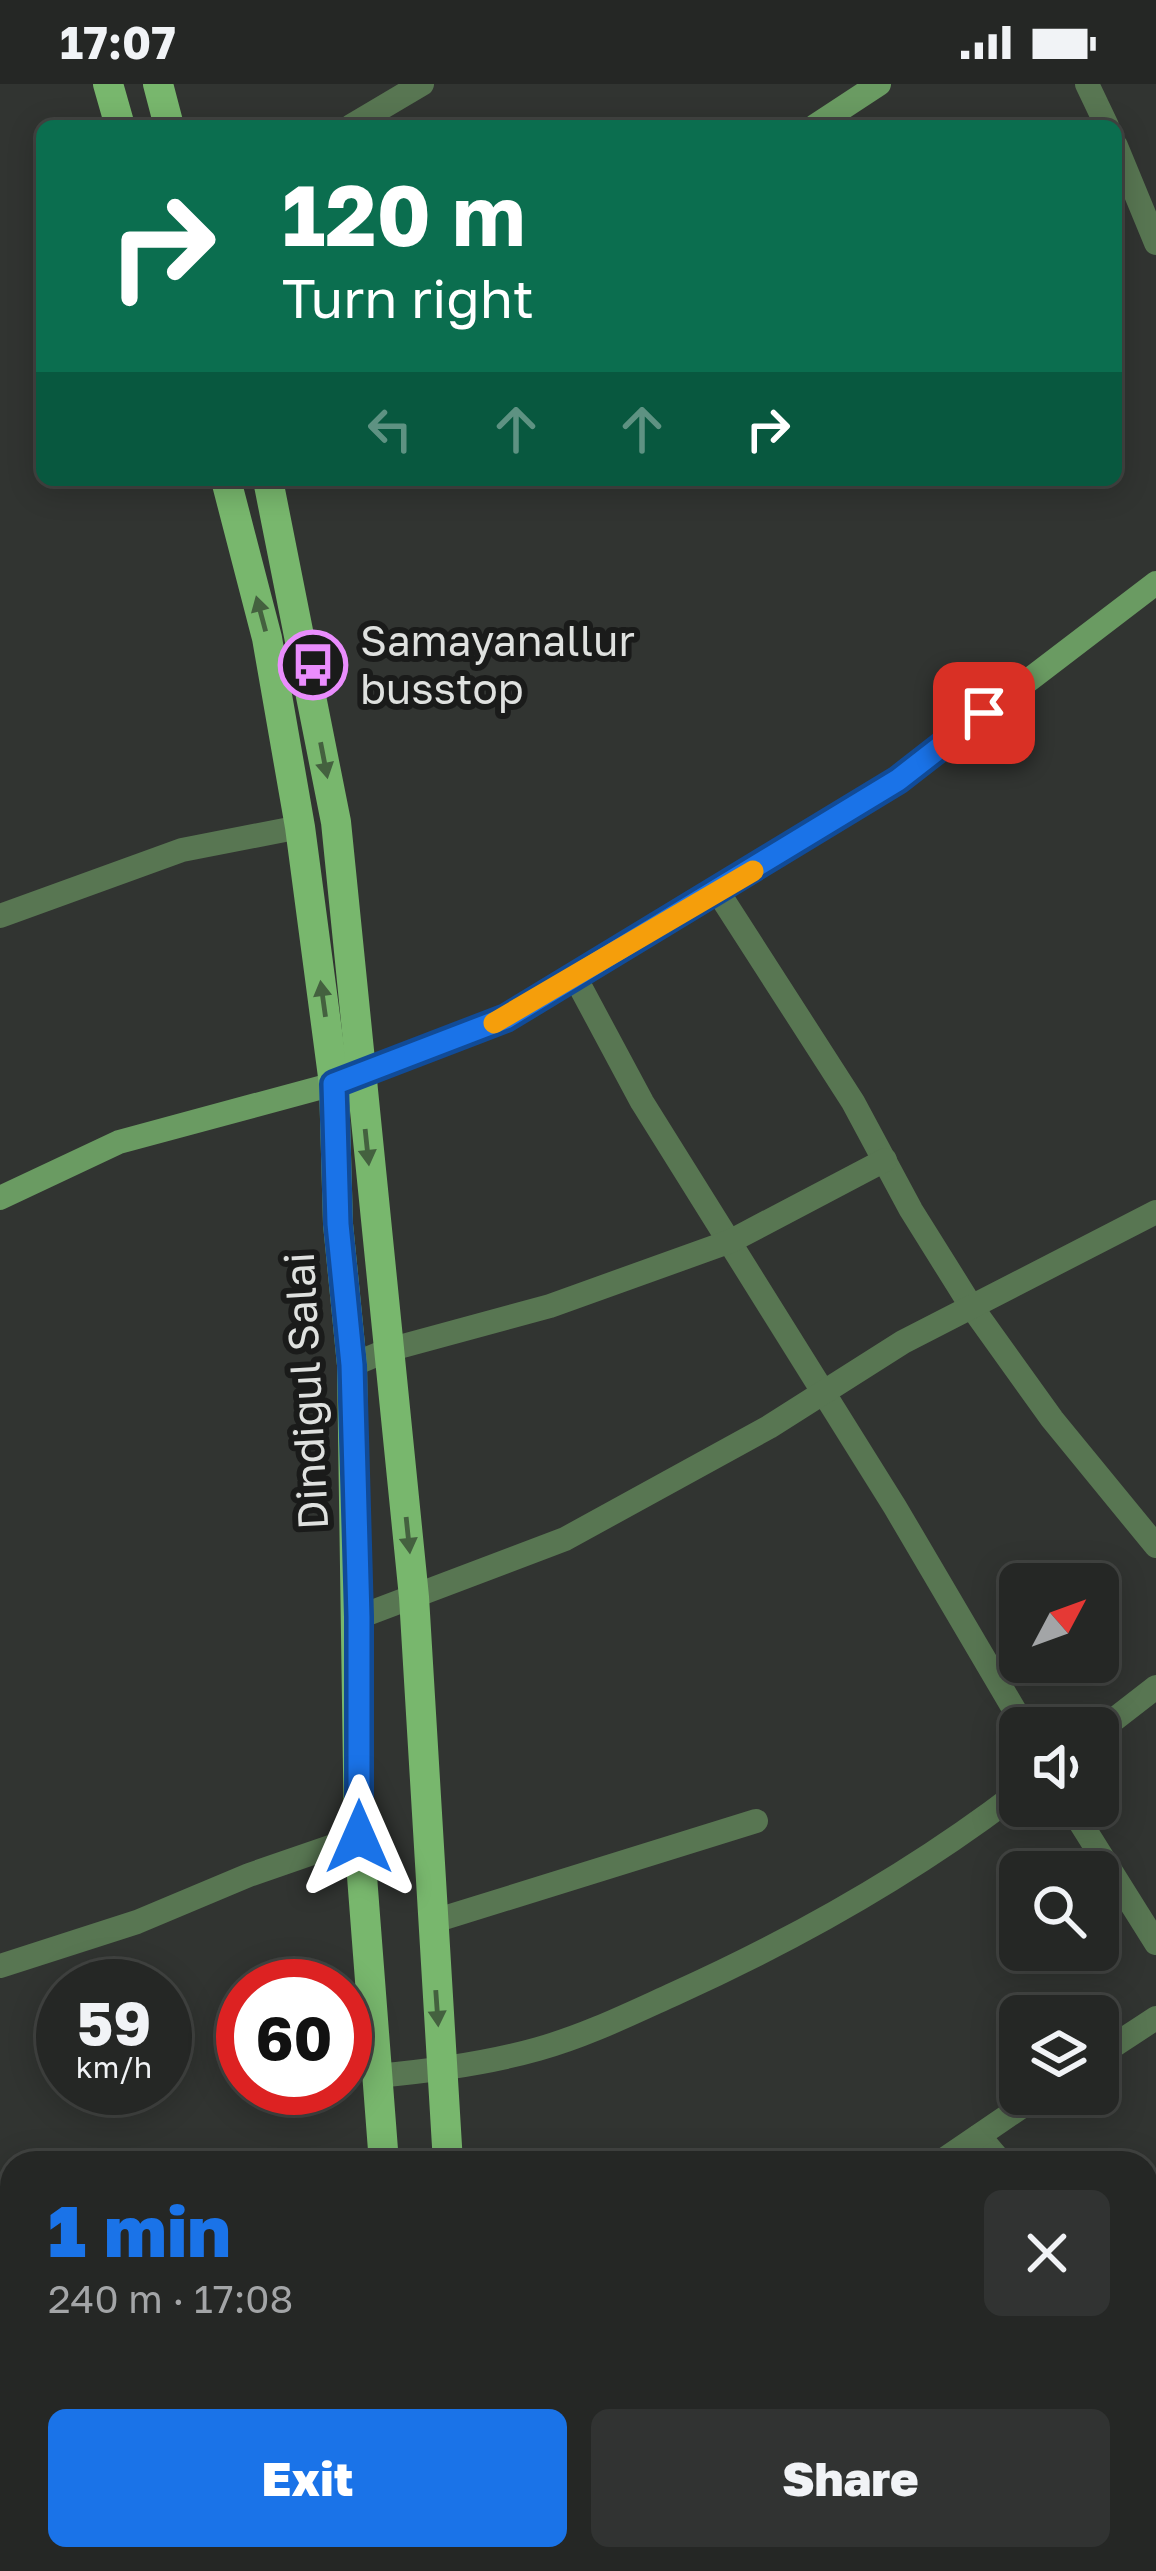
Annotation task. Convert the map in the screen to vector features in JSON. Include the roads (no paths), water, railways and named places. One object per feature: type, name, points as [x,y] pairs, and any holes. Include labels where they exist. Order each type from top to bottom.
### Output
[{"type":"main road","points":[[108,84],[118,120]]},
{"type":"main road","points":[[158,84],[167,120]]},
{"type":"main road","name":"Dindigul Salai","points":[[235,486],[347,1079],[388,1350],[414,1598],[447,2151]]},
{"type":"main road","name":"Dindigul Salai","points":[[269,486],[336,822],[347,1079],[338,1224],[352,1365],[359,1837],[383,2151]]},
{"type":"street","points":[[361,120],[422,84]]},
{"type":"street","points":[[824,120],[879,84]]},
{"type":"street","points":[[1087,84],[1104,120]]},
{"type":"street","points":[[1122,161],[1156,243]]},
{"type":"street","points":[[0,1198],[119,1142],[347,1079],[506,1018],[898,780],[1156,583]]},
{"type":"street","points":[[0,916],[182,850],[300,827]]},
{"type":"street","points":[[718,892],[853,1102],[971,1306],[1052,1419],[1156,1546]]},
{"type":"street","points":[[575,977],[642,1102],[1011,1707]]},
{"type":"street","points":[[352,1365],[388,1350],[550,1306],[731,1241],[885,1160]]},
{"type":"street","points":[[359,1617],[566,1539],[823,1393],[903,1342],[1156,1212]]},
{"type":"street","points":[[1119,1716],[1156,1687]]},
{"type":"street","points":[[376,2076],[441,2070],[539,2049],[623,2017],[754,1958],[875,1891],[999,1805]]},
{"type":"street","points":[[431,1922],[756,1821]]},
{"type":"street","points":[[1083,1827],[1156,1943]]},
{"type":"street","points":[[0,1966],[137,1922],[249,1875],[359,1837]]},
{"type":"street","points":[[1119,2042],[1156,2018]]},
{"type":"street","points":[[957,2151],[1010,2115]]},
{"type":"street","points":[[979,2136],[992,2151]]},
{"type":"place","name":"Samayanallur busstop","points":[[313,665]]}]
